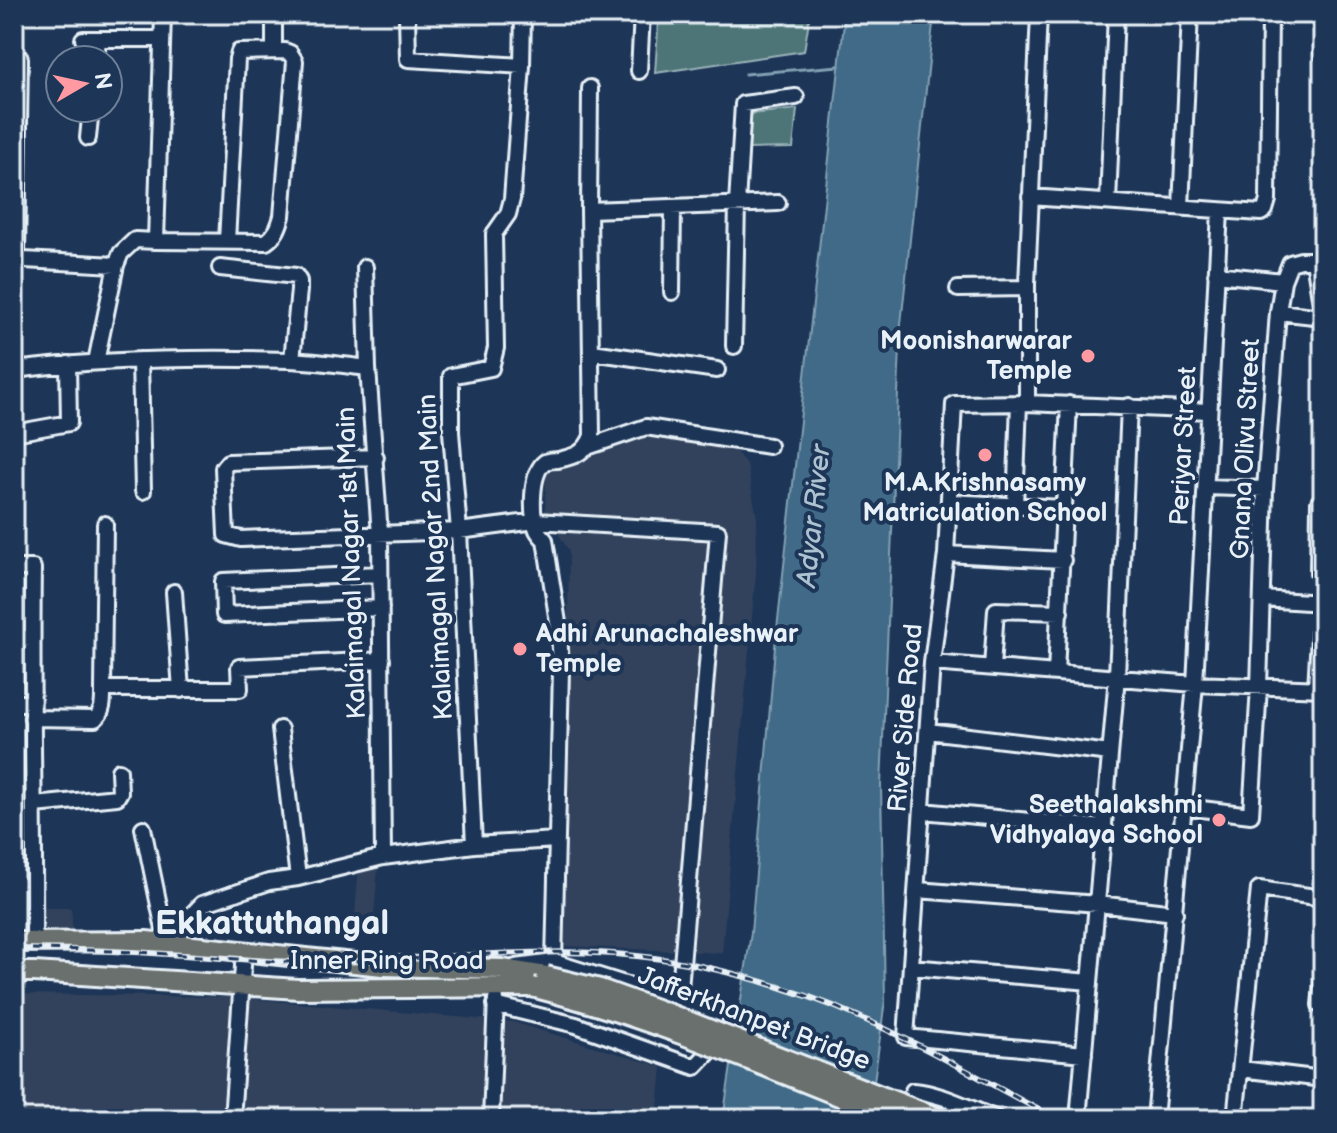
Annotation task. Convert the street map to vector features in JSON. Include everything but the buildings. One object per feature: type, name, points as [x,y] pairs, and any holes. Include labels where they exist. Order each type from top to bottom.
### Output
[{"type":"main road","name":"Inner Ring Road","points":[[14,942],[146,941],[383,966],[498,987]]},
{"type":"main road","name":"Inner Ring Road","points":[[14,972],[298,989],[498,987],[544,975]]},
{"type":"main road","name":"Jafferkhanpet Bridge","points":[[544,975],[584,1001],[652,1023],[899,1119]]},
{"type":"main road","name":"Jafferkhanpet Bridge","points":[[544,975],[600,989],[667,1013],[940,1119]]},
{"type":"street","points":[[156,241],[163,14]]},
{"type":"street","points":[[274,14],[274,50]]},
{"type":"street","points":[[407,14],[408,59],[522,66],[523,14]]},
{"type":"street","points":[[639,71],[642,14]]},
{"type":"street","points":[[1015,506],[1023,403],[1039,14]]},
{"type":"street","points":[[1108,202],[1116,14]]},
{"type":"street","points":[[1181,207],[1190,14]]},
{"type":"street","points":[[1030,197],[1220,211],[1261,213],[1265,210],[1268,200],[1270,14]]},
{"type":"street","points":[[1322,15],[1323,55]]},
{"type":"street","points":[[91,44],[90,39],[162,39]]},
{"type":"street","points":[[96,362],[116,265],[121,253],[135,240],[266,242],[278,230],[282,216],[295,61],[290,53],[274,50],[239,52],[227,241]]},
{"type":"street","points":[[20,58],[16,115],[17,256],[24,260],[116,265]]},
{"type":"street","name":"Kalaimagal Nagar 2nd Main","points":[[474,845],[459,531],[451,432],[451,376],[491,368],[496,348],[494,234],[508,214],[512,199],[522,66]]},
{"type":"street","points":[[587,447],[592,436],[590,88]]},
{"type":"street","points":[[734,346],[743,104],[796,97]]},
{"type":"street","points":[[88,138],[89,124]]},
{"type":"street","points":[[589,210],[778,203]]},
{"type":"street","points":[[672,292],[673,207]]},
{"type":"street","name":"Periyar Street","points":[[1155,1119],[1195,684],[1220,211]]},
{"type":"street","points":[[1216,274],[1283,281],[1290,263],[1314,260],[1323,317],[1278,312]]},
{"type":"street","name":"Kalaimagal Nagar 1st Main","points":[[365,267],[368,368],[380,535],[383,857]]},
{"type":"street","points":[[220,268],[296,276],[299,290],[292,360]]},
{"type":"street","name":"Gnana Olivu Street","points":[[1185,807],[1251,815],[1259,687],[1265,489],[1283,281]]},
{"type":"street","points":[[958,289],[1027,288]]},
{"type":"street","points":[[592,352],[717,370]]},
{"type":"street","points":[[140,360],[143,491]]},
{"type":"street","points":[[14,370],[140,360],[292,360],[368,368]]},
{"type":"street","points":[[14,433],[69,423],[68,364]]},
{"type":"street","points":[[1023,403],[1209,411]]},
{"type":"street","name":"River Side Road","points":[[1023,403],[954,404],[946,554],[932,663],[906,1037],[1084,1054]]},
{"type":"street","points":[[1056,673],[1069,404]]},
{"type":"street","points":[[1078,1119],[1117,676],[1129,406]]},
{"type":"street","points":[[491,1119],[498,987],[576,1025],[695,1067],[713,1048],[714,1015],[679,1001],[544,975],[556,840],[561,670],[559,629],[545,540],[537,529],[536,521],[534,482],[538,470],[546,461],[575,455],[587,447],[646,427],[769,446]]},
{"type":"street","points":[[376,457],[228,462],[223,468],[226,535],[234,538],[380,535],[459,531],[536,521],[718,532],[679,1001]]},
{"type":"street","points":[[1207,487],[1265,489]]},
{"type":"street","points":[[949,502],[1063,508]]},
{"type":"street","points":[[1318,573],[1321,502]]},
{"type":"street","points":[[14,703],[59,718],[95,719],[99,716],[103,704],[105,524]]},
{"type":"street","points":[[946,554],[1063,560]]},
{"type":"street","points":[[14,568],[33,568],[34,942]]},
{"type":"street","points":[[380,574],[223,581],[224,615],[381,608]]},
{"type":"street","points":[[174,592],[181,690]]},
{"type":"street","points":[[932,663],[1195,684],[1320,689],[1322,603],[1262,599]]},
{"type":"street","points":[[992,667],[996,610],[1060,612]]},
{"type":"street","points":[[14,637],[32,639]]},
{"type":"street","points":[[103,689],[240,689],[239,667],[382,660]]},
{"type":"street","points":[[280,729],[298,878]]},
{"type":"street","points":[[928,731],[1110,753]]},
{"type":"street","points":[[35,805],[117,797],[120,792],[119,771]]},
{"type":"street","points":[[922,811],[1105,828]]},
{"type":"street","points":[[143,828],[172,945]]},
{"type":"street","points":[[172,945],[183,924],[202,904],[269,882],[383,857],[474,845],[556,840]]},
{"type":"street","points":[[1235,1119],[1259,889],[1323,898]]},
{"type":"street","points":[[917,890],[1175,913]]},
{"type":"street","points":[[232,1119],[244,952]]},
{"type":"street","points":[[911,967],[1090,982]]},
{"type":"street","points":[[1323,978],[1320,1005],[1323,1005]]},
{"type":"street","points":[[1241,1069],[1323,1079]]},
{"type":"street","points":[[899,1119],[913,1091],[939,1097],[997,1119]]},
{"type":"shaded area","points":[[657,438],[731,446],[747,465],[757,518],[756,572],[722,953],[563,946],[569,551],[545,513],[546,473],[618,440]]},
{"type":"shaded area","points":[[359,865],[378,868],[373,927],[354,926]]},
{"type":"shaded area","points":[[43,908],[71,908],[73,935],[46,935]]},
{"type":"shaded area","points":[[14,994],[227,997],[513,1022],[662,1067],[657,1119],[14,1119]]},
{"type":"green space","points":[[659,14],[810,14],[804,51],[655,73]]},
{"type":"green space","points":[[797,109],[793,148],[746,149],[750,114]]},
{"type":"water","name":"Adyar River","points":[[845,14],[934,14],[901,324],[881,785],[885,1000],[869,1119],[723,1119],[751,933],[775,647]]},
{"type":"waterway","points":[[745,74],[839,66]]},
{"type":"railway","points":[[14,949],[120,951],[298,962],[547,952],[596,953],[696,965],[778,986],[838,1008],[932,1053],[1056,1119]]},
{"type":"place","name":"Moonisharwarar Temple","points":[[1088,356]]},
{"type":"place","name":"M.A.Krishnasamy Matriculation School","points":[[985,455]]},
{"type":"place","name":"Adhi Arunachaleshwar Temple","points":[[520,649]]},
{"type":"place","name":"Seethalakshmi Vidhyalaya School","points":[[1219,820]]},
{"type":"district","name":"Ekkattuthangal","points":[[272,923]]}]
